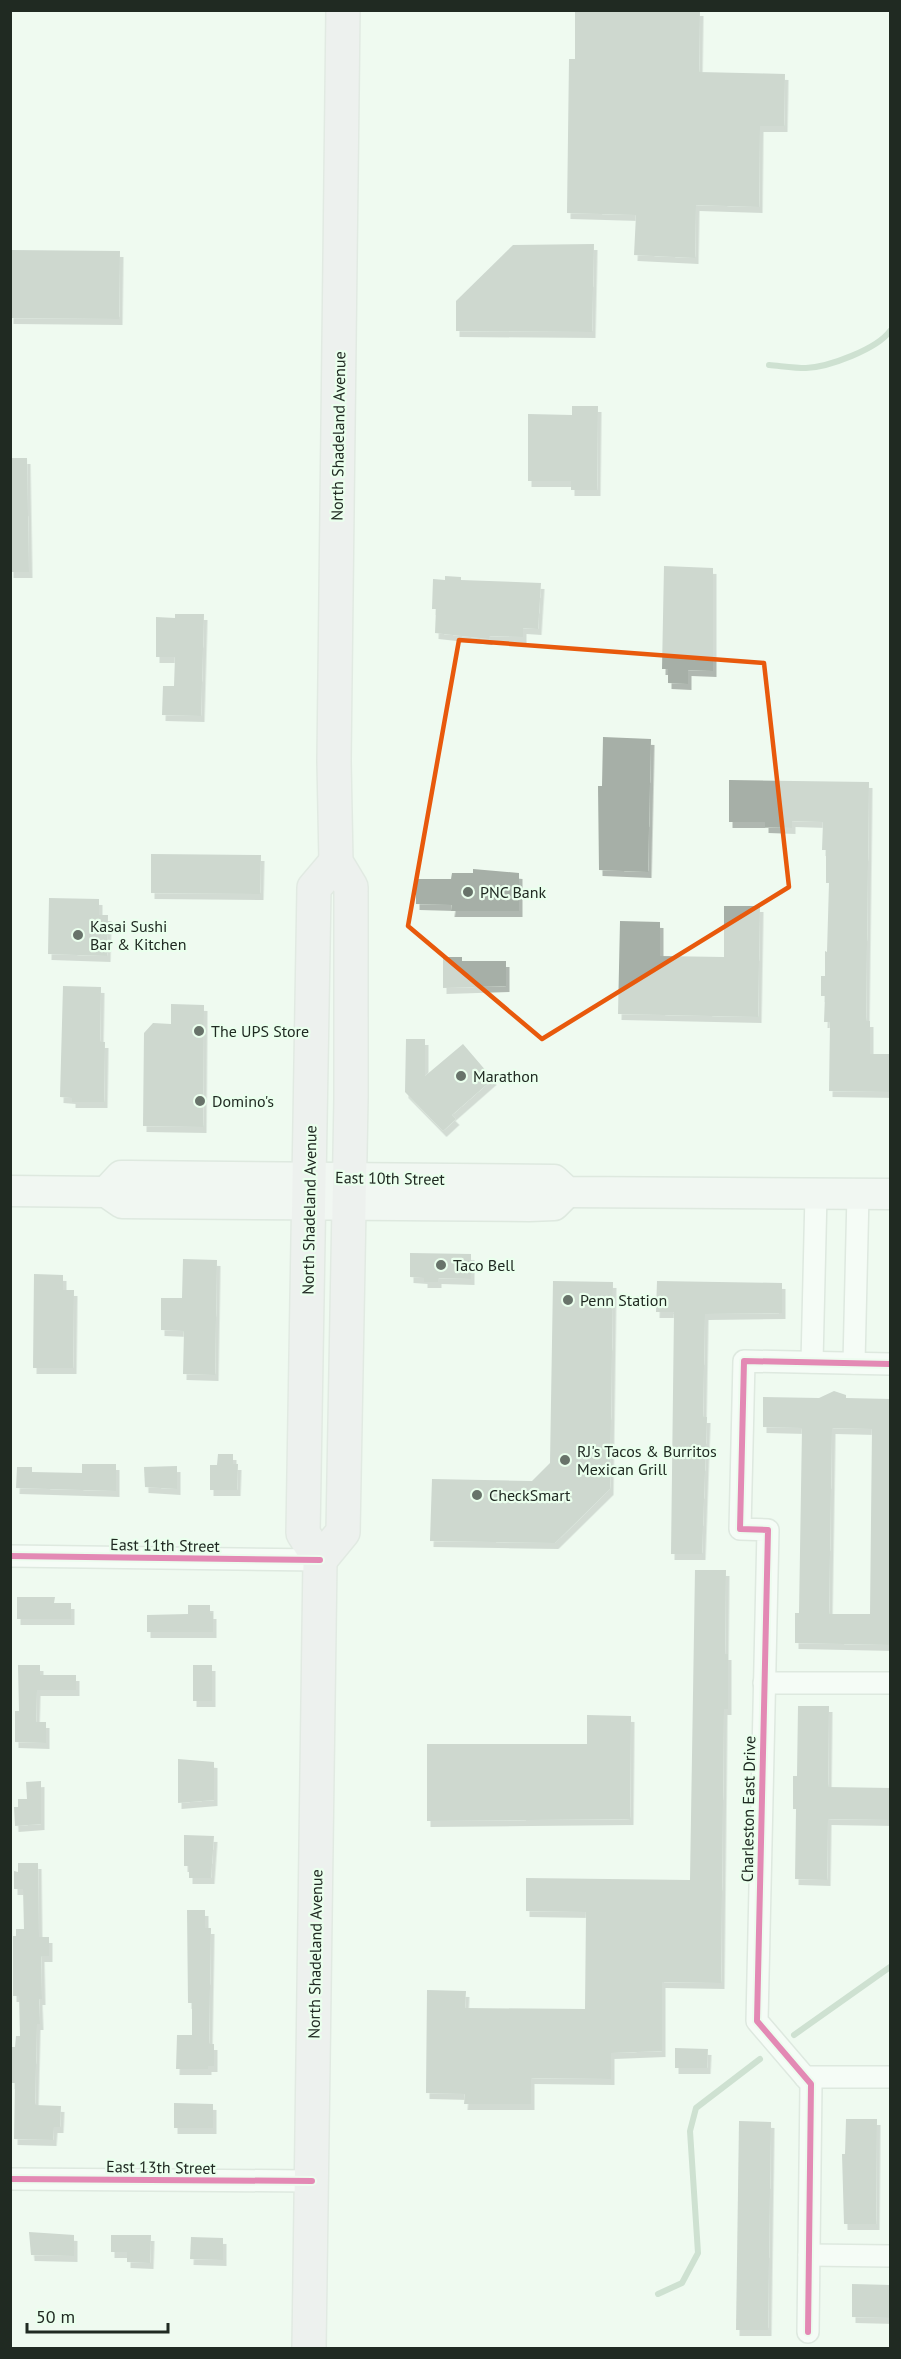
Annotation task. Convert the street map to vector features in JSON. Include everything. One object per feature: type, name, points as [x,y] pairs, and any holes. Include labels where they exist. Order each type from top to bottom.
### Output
[{"type":"main road","name":"North Shadeland Avenue","points":[[320,1560],[343,1532],[350,1191],[351,887],[336,862],[334,761],[343,10]]},
{"type":"main road","name":"North Shadeland Avenue","points":[[309,2349],[320,1560],[303,1533],[314,888],[336,862]]},
{"type":"main road","name":"East 10th Street","points":[[10,1191],[106,1192],[121,1176],[309,1191],[350,1191],[554,1205],[567,1192],[891,1194]]},
{"type":"street","points":[[816,1194],[812,1362],[891,1364]]},
{"type":"street","points":[[854,1363],[858,1194]]},
{"type":"street","name":"Charleston East Drive","points":[[808,2332],[812,2084],[757,2021],[768,1530],[740,1529],[744,1361],[812,1362]]},
{"type":"street","name":"East 11th Street","points":[[10,1556],[320,1560]]},
{"type":"street","points":[[764,1683],[891,1683]]},
{"type":"street","points":[[805,2077],[891,2077]]},
{"type":"street","name":"East 13th Street","points":[[10,2179],[312,2181]]},
{"type":"street","points":[[809,2255],[891,2256]]},
{"type":"highlighted area","points":[[459,640],[764,663],[789,887],[542,1039],[408,926]]},
{"type":"building","points":[[575,10],[700,10],[699,72],[785,74],[784,126],[760,126],[759,207],[696,205],[695,258],[634,255],[636,215],[567,213],[569,59],[575,59]]},
{"type":"building","points":[[594,244],[592,332],[456,331],[456,301],[513,245]]},
{"type":"building","points":[[10,250],[120,251],[119,319],[10,318]]},
{"type":"building","points":[[572,406],[598,406],[597,490],[571,490],[571,481],[528,481],[528,414],[572,415]]},
{"type":"building","points":[[10,458],[27,458],[29,572],[10,572]]},
{"type":"building","points":[[664,566],[713,568],[713,671],[688,670],[688,684],[668,683],[668,669],[662,669]]},
{"type":"building","points":[[445,576],[461,577],[461,580],[541,583],[538,629],[523,628],[523,637],[489,636],[489,639],[435,633],[436,609],[432,609],[433,579],[445,580]]},
{"type":"building","points":[[175,614],[204,614],[201,716],[162,715],[163,686],[174,686],[175,657],[156,657],[156,617],[175,618]]},
{"type":"building","points":[[603,737],[651,739],[648,872],[599,870],[598,786],[602,786]]},
{"type":"building","points":[[729,780],[869,782],[866,1021],[870,1021],[870,1054],[891,1054],[891,1092],[829,1091],[830,1022],[824,1022],[825,996],[821,996],[821,976],[825,976],[825,951],[827,952],[829,883],[826,883],[826,850],[822,850],[823,822],[792,821],[792,828],[765,827],[765,822],[729,822]]},
{"type":"building","points":[[151,854],[261,855],[260,894],[151,893]]},
{"type":"building","name":"PNC Bank","points":[[473,869],[519,873],[519,911],[451,911],[452,905],[416,904],[416,879],[451,879],[452,873],[473,873]]},
{"type":"building","name":"Kasai Sushi Bar & Kitchen","points":[[49,898],[99,899],[99,915],[108,915],[107,956],[48,954]]},
{"type":"building","points":[[724,906],[760,906],[758,1017],[618,1014],[620,921],[660,922],[660,956],[724,957]]},
{"type":"building","points":[[443,957],[462,957],[462,961],[506,961],[506,986],[443,988]]},
{"type":"building","points":[[63,986],[101,987],[100,1042],[105,1042],[104,1102],[72,1102],[72,1098],[60,1097]]},
{"type":"building","points":[[171,1004],[204,1005],[203,1127],[143,1126],[144,1033],[153,1023],[171,1024]]},
{"type":"building","points":[[406,1039],[425,1039],[425,1076],[463,1044],[493,1079],[452,1115],[456,1119],[443,1131],[405,1092]]},
{"type":"building","name":"Taco Bell","points":[[410,1253],[471,1254],[471,1279],[438,1278],[438,1282],[424,1282],[424,1278],[410,1277]]},
{"type":"building","points":[[183,1259],[217,1260],[215,1375],[183,1374],[184,1331],[161,1330],[161,1298],[182,1298]]},
{"type":"building","points":[[34,1274],[63,1275],[63,1290],[74,1290],[73,1368],[33,1368]]},
{"type":"building","points":[[553,1281],[613,1282],[610,1489],[555,1543],[430,1541],[432,1479],[532,1481],[550,1463]]},
{"type":"building","points":[[657,1281],[782,1283],[782,1313],[705,1314],[703,1417],[707,1417],[702,1554],[671,1554],[674,1312],[656,1312]]},
{"type":"building","points":[[834,1391],[846,1395],[846,1398],[891,1399],[891,1645],[795,1643],[795,1613],[799,1613],[802,1428],[763,1427],[763,1397],[819,1398]],"holes":[[[832,1428],[872,1429],[870,1614],[829,1614]]]},
{"type":"building","points":[[218,1454],[233,1454],[233,1464],[238,1464],[237,1490],[210,1490],[210,1465],[217,1465]]},
{"type":"building","points":[[82,1464],[116,1464],[116,1491],[16,1488],[17,1467],[32,1467],[32,1472],[82,1473]]},
{"type":"building","points":[[177,1466],[177,1489],[145,1487],[144,1467]]},
{"type":"building","points":[[695,1570],[726,1570],[725,1654],[728,1654],[728,1709],[724,1709],[721,1983],[662,1982],[662,2051],[611,2053],[611,2079],[531,2078],[531,2104],[464,2104],[465,2094],[426,2093],[427,1990],[466,1991],[465,2008],[585,2009],[586,1912],[526,1911],[526,1878],[690,1880]]},
{"type":"building","points":[[17,1597],[55,1597],[54,1603],[71,1603],[71,1619],[17,1619]]},
{"type":"building","points":[[188,1605],[210,1605],[210,1613],[213,1613],[213,1632],[147,1632],[147,1615],[188,1614]]},
{"type":"building","points":[[18,1665],[40,1665],[40,1675],[76,1675],[76,1690],[37,1690],[36,1722],[46,1722],[46,1743],[15,1742],[15,1711],[19,1711]]},
{"type":"building","points":[[193,1665],[212,1665],[212,1701],[193,1701]]},
{"type":"building","points":[[798,1706],[829,1706],[828,1787],[891,1788],[891,1820],[828,1819],[827,1880],[795,1879],[796,1809],[793,1809],[793,1776],[797,1776]]},
{"type":"building","points":[[587,1715],[631,1716],[630,1819],[427,1821],[427,1744],[587,1744]]},
{"type":"building","points":[[178,1759],[214,1762],[214,1800],[178,1803]]},
{"type":"building","points":[[41,1781],[41,1824],[15,1826],[14,1807],[18,1807],[18,1799],[27,1799],[26,1782]]},
{"type":"building","points":[[184,1835],[214,1836],[211,1878],[189,1878],[189,1866],[184,1866]]},
{"type":"building","points":[[18,1863],[38,1863],[39,1937],[49,1937],[49,1956],[41,1956],[42,1999],[39,1999],[40,2024],[37,2024],[35,2105],[61,2106],[60,2127],[54,2127],[53,2140],[14,2139],[15,2083],[11,2083],[12,2047],[15,2047],[16,2036],[20,2036],[19,1996],[13,1996],[13,1936],[16,1936],[16,1929],[24,1929],[23,1889],[14,1889],[14,1871],[18,1872]]},
{"type":"building","points":[[187,1910],[205,1910],[205,1928],[211,1928],[209,2044],[214,2044],[214,2066],[208,2066],[208,2069],[176,2069],[177,2035],[192,2035],[192,2003],[188,2003]]},
{"type":"building","points":[[675,2048],[708,2049],[707,2068],[675,2068]]},
{"type":"building","points":[[174,2103],[213,2104],[213,2128],[174,2128]]},
{"type":"building","points":[[846,2119],[877,2119],[876,2224],[844,2224],[842,2154],[845,2154]]},
{"type":"building","points":[[739,2121],[771,2122],[768,2330],[736,2330]]},
{"type":"building","points":[[29,2232],[74,2235],[74,2256],[31,2255]]},
{"type":"building","points":[[111,2235],[151,2235],[150,2263],[127,2262],[127,2252],[111,2252]]},
{"type":"building","points":[[191,2237],[223,2238],[223,2260],[190,2259]]},
{"type":"building","points":[[852,2284],[891,2285],[891,2318],[852,2317]]},
{"type":"waterway","points":[[769,365],[806,368],[827,364],[864,350],[884,338],[890,331]]},
{"type":"waterway","points":[[794,2035],[890,1967]]},
{"type":"waterway","points":[[658,2294],[682,2283],[698,2253],[690,2131],[696,2108],[760,2059]]},
{"type":"cycle path","points":[[808,2332],[811,2084],[757,2021],[768,1530],[740,1529],[744,1361],[890,1364]]},
{"type":"cycle path","points":[[10,1556],[320,1560]]},
{"type":"cycle path","points":[[10,2179],[312,2181]]},
{"type":"place","name":"PNC Bank","points":[[468,892]]},
{"type":"place","name":"Kasai Sushi Bar & Kitchen","points":[[78,935]]},
{"type":"place","name":"The UPS Store","points":[[199,1031]]},
{"type":"place","name":"Marathon","points":[[461,1076]]},
{"type":"place","name":"Domino's","points":[[200,1101]]},
{"type":"place","name":"Taco Bell","points":[[441,1265]]},
{"type":"place","name":"Penn Station","points":[[568,1300]]},
{"type":"place","name":"RJ's Tacos & Burritos Mexican Grill","points":[[565,1460]]},
{"type":"place","name":"CheckSmart","points":[[477,1495]]}]
